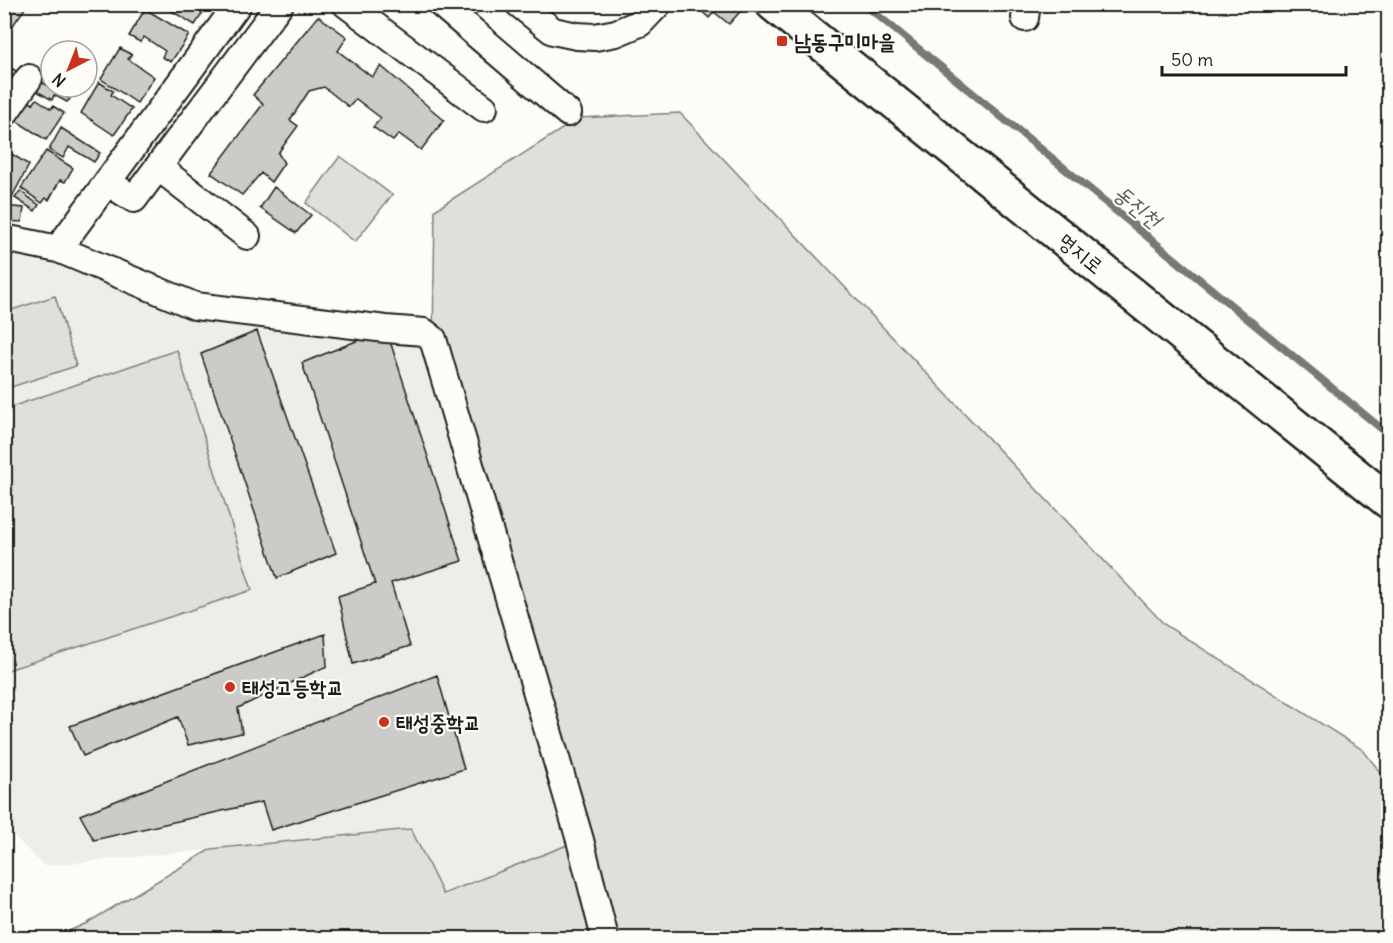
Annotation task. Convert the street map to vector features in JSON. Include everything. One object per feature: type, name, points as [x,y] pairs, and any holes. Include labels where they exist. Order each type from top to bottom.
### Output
[{"type":"main road","name":"명지로","points":[[773,4],[1389,501]]},
{"type":"street","points":[[58,249],[238,4]]},
{"type":"street","points":[[107,182],[134,199],[280,4]]},
{"type":"street","points":[[346,4],[484,108]]},
{"type":"street","points":[[441,4],[568,113]]},
{"type":"street","points":[[519,4],[553,30],[577,36],[595,37],[616,33],[640,23],[658,4]]},
{"type":"street","points":[[4,114],[29,78]]},
{"type":"street","points":[[158,167],[247,236]]},
{"type":"street","points":[[4,238],[58,249],[195,306],[418,331],[424,332],[433,339],[580,840],[605,939]]},
{"type":"shaded area","points":[[680,113],[1165,625],[1363,750],[1388,782],[1388,938],[53,938],[87,923],[211,849],[411,829],[443,894],[580,840],[433,339],[435,210],[579,118]]},
{"type":"shaded area","points":[[340,156],[392,195],[355,242],[306,203]]},
{"type":"shaded area","points":[[4,238],[195,306],[433,339],[580,840],[443,895],[411,829],[44,866],[5,827]]},
{"type":"shaded area","points":[[55,296],[76,366],[5,389],[5,312]]},
{"type":"shaded area","points":[[177,350],[252,590],[5,671],[5,409]]},
{"type":"building","points":[[4,4],[28,4],[4,38]]},
{"type":"building","points":[[160,4],[203,4],[207,6],[195,25]]},
{"type":"building","points":[[699,4],[747,4],[729,24],[714,12],[709,18],[697,7]]},
{"type":"building","points":[[145,9],[189,35],[171,62],[162,57],[165,51],[144,37],[140,42],[129,36]]},
{"type":"building","points":[[318,16],[347,37],[338,51],[372,77],[381,66],[444,120],[421,150],[399,134],[393,141],[373,127],[381,118],[356,99],[349,107],[324,87],[309,91],[290,120],[298,126],[278,153],[284,163],[271,182],[261,173],[242,195],[211,173],[263,104],[253,95]]},
{"type":"building","points":[[120,48],[132,55],[128,59],[154,77],[137,103],[101,79]]},
{"type":"building","points":[[4,64],[18,72],[4,94]]},
{"type":"building","points":[[35,78],[39,80],[39,92],[30,87]]},
{"type":"building","points":[[99,82],[113,91],[111,95],[132,109],[114,135],[81,113],[89,99],[99,99]]},
{"type":"building","points":[[37,99],[51,109],[53,106],[64,113],[46,140],[15,120],[28,101],[33,104]]},
{"type":"building","points":[[61,128],[100,153],[94,162],[69,147],[63,158],[49,150]]},
{"type":"building","points":[[4,149],[29,165],[12,197],[4,192]]},
{"type":"building","points":[[46,151],[73,168],[65,182],[60,180],[49,200],[46,198],[42,203],[21,188]]},
{"type":"building","points":[[274,187],[311,215],[296,233],[260,208]]},
{"type":"building","points":[[20,191],[39,205],[35,211],[15,198]]},
{"type":"building","points":[[4,206],[24,208],[22,222],[4,221]]},
{"type":"building","points":[[386,329],[462,561],[391,583],[410,646],[353,664],[338,596],[375,584],[302,363]]},
{"type":"building","points":[[257,331],[336,553],[277,578],[201,354]]},
{"type":"building","name":"태성고등학교","points":[[325,634],[327,666],[238,708],[242,733],[188,745],[178,717],[83,756],[70,726]]},
{"type":"building","name":"태성중학교","points":[[437,675],[464,769],[271,830],[262,802],[94,840],[80,815]]},
{"type":"waterway","name":"동진천","points":[[864,4],[1388,434]]},
{"type":"place","name":"남동구미마을","points":[[782,41]]},
{"type":"place","name":"태성고등학교","points":[[230,687]]},
{"type":"place","name":"태성중학교","points":[[384,722]]}]
